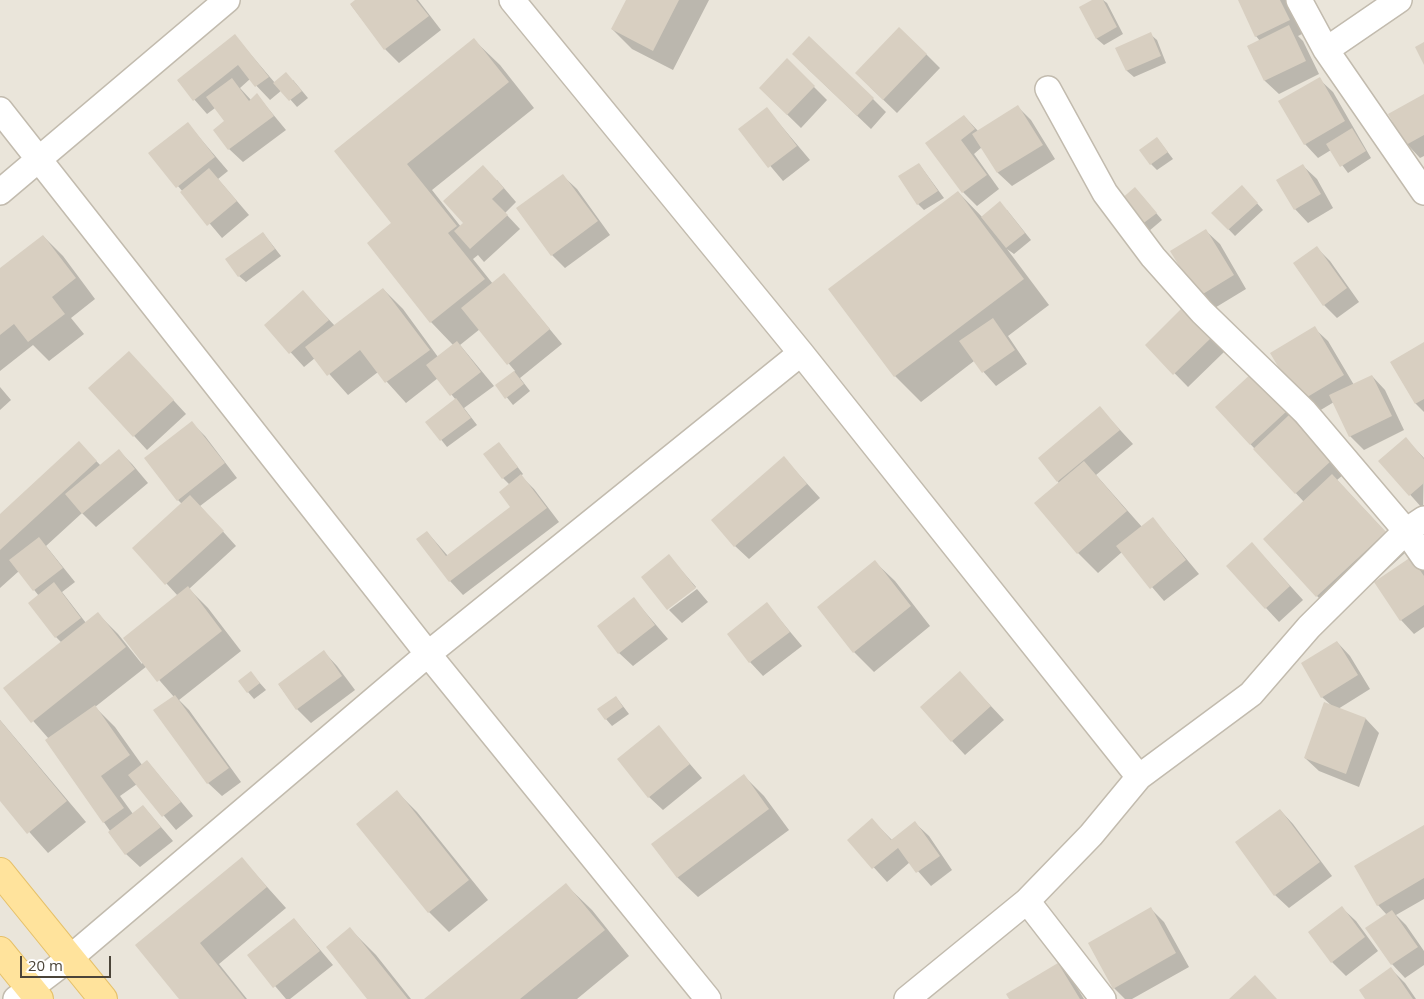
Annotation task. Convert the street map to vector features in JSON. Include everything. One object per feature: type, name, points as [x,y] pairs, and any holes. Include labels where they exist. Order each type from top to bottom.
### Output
[{"type":"main road","points":[[0,872],[103,999]]},
{"type":"main road","points":[[0,951],[28,995]]},
{"type":"street","points":[[0,192],[227,0]]},
{"type":"street","points":[[512,0],[801,353],[1139,777]]},
{"type":"street","points":[[1299,0],[1326,50],[1424,192]]},
{"type":"street","points":[[1326,50],[1399,0]]},
{"type":"street","points":[[1048,89],[1105,192],[1153,257],[1202,312],[1305,412],[1415,525],[1424,557]]},
{"type":"street","points":[[0,110],[428,654],[708,999]]},
{"type":"street","points":[[28,995],[428,654],[801,353]]},
{"type":"street","points":[[907,999],[1027,901],[1091,835],[1139,777],[1251,694],[1309,626],[1415,525]]},
{"type":"street","points":[[1027,901],[1103,999]]},
{"type":"shaded area","points":[[0,0],[1424,0],[1424,999],[0,999]]},
{"type":"building","points":[[355,0],[416,0],[429,16],[384,50],[350,4]]},
{"type":"building","points":[[626,0],[679,0],[653,51],[611,29]]},
{"type":"building","points":[[1092,0],[1103,0],[1117,27],[1096,39],[1079,7]]},
{"type":"building","points":[[1238,0],[1280,0],[1290,20],[1255,37]]},
{"type":"building","points":[[1289,25],[1306,61],[1264,81],[1247,46]]},
{"type":"building","points":[[899,27],[927,54],[883,100],[855,73]]},
{"type":"building","points":[[1151,32],[1161,56],[1126,71],[1115,48]]},
{"type":"building","points":[[235,34],[269,77],[255,87],[238,65],[193,101],[177,80]]},
{"type":"building","points":[[809,36],[874,98],[857,116],[792,54]]},
{"type":"building","points":[[474,38],[509,82],[407,164],[457,226],[448,233],[485,279],[430,323],[367,243],[391,223],[334,151]]},
{"type":"building","points":[[1424,42],[1424,65],[1415,47]]},
{"type":"building","points":[[787,58],[815,86],[787,115],[759,88]]},
{"type":"building","points":[[286,72],[302,91],[289,101],[273,83]]},
{"type":"building","points":[[1320,77],[1345,121],[1304,145],[1278,101]]},
{"type":"building","points":[[232,78],[249,101],[257,93],[274,116],[228,150],[213,130],[224,121],[206,97]]},
{"type":"building","points":[[1424,94],[1424,135],[1406,145],[1388,114]]},
{"type":"building","points":[[1018,105],[1043,145],[997,173],[972,134]]},
{"type":"building","points":[[767,107],[797,146],[768,168],[738,129]]},
{"type":"building","points":[[964,115],[975,129],[961,140],[987,175],[962,193],[925,143]]},
{"type":"building","points":[[188,122],[215,157],[176,188],[148,153]]},
{"type":"building","points":[[1352,128],[1366,151],[1340,167],[1326,144]]},
{"type":"building","points":[[1157,137],[1168,152],[1150,165],[1139,150]]},
{"type":"building","points":[[919,163],[938,191],[917,205],[898,176]]},
{"type":"building","points":[[1303,164],[1321,194],[1294,210],[1276,180]]},
{"type":"building","points":[[483,165],[504,188],[492,199],[508,215],[470,249],[454,231],[463,223],[443,201]]},
{"type":"building","points":[[209,168],[237,201],[207,226],[180,192]]},
{"type":"building","points":[[563,174],[598,221],[551,256],[516,208]]},
{"type":"building","points":[[1242,185],[1258,203],[1228,230],[1211,213]]},
{"type":"building","points":[[1135,187],[1157,213],[1141,225],[1120,200]]},
{"type":"building","points":[[958,191],[1024,279],[894,377],[828,289]]},
{"type":"building","points":[[1000,201],[1025,233],[1006,248],[981,217]]},
{"type":"building","points":[[1206,229],[1234,275],[1198,297],[1170,251]]},
{"type":"building","points":[[263,232],[275,249],[238,277],[225,259]]},
{"type":"building","points":[[43,235],[76,278],[52,297],[65,314],[28,342],[14,324],[0,335],[0,268]]},
{"type":"building","points":[[1317,246],[1347,288],[1323,306],[1293,263]]},
{"type":"building","points":[[504,273],[550,329],[507,365],[461,308]]},
{"type":"building","points":[[383,288],[430,350],[385,383],[360,350],[327,376],[305,347]]},
{"type":"building","points":[[303,290],[329,320],[289,354],[264,325]]},
{"type":"building","points":[[1182,308],[1211,338],[1173,375],[1145,345]]},
{"type":"building","points":[[993,318],[1015,350],[982,373],[959,341]]},
{"type":"building","points":[[1315,326],[1344,375],[1299,402],[1270,353]]},
{"type":"building","points":[[457,341],[481,372],[450,396],[426,365]]},
{"type":"building","points":[[1424,342],[1424,399],[1415,404],[1390,362]]},
{"type":"building","points":[[129,351],[174,400],[133,437],[88,388]]},
{"type":"building","points":[[514,371],[524,384],[505,399],[495,385]]},
{"type":"building","points":[[1253,372],[1288,410],[1250,445],[1215,407]]},
{"type":"building","points":[[1372,375],[1392,416],[1349,437],[1329,395]]},
{"type":"building","points":[[456,398],[471,418],[440,441],[425,422]]},
{"type":"building","points":[[1100,406],[1120,430],[1057,482],[1038,458]]},
{"type":"building","points":[[1289,415],[1331,461],[1295,494],[1253,449]]},
{"type":"building","points":[[192,421],[225,463],[177,501],[144,458]]},
{"type":"building","points":[[1406,437],[1424,459],[1424,483],[1409,496],[1378,461]]},
{"type":"building","points":[[79,441],[97,461],[0,550],[0,514]]},
{"type":"building","points":[[499,442],[518,467],[502,479],[483,454]]},
{"type":"building","points":[[119,449],[135,469],[82,514],[65,494]]},
{"type":"building","points":[[784,456],[807,484],[734,547],[711,520]]},
{"type":"building","points":[[1084,461],[1127,511],[1077,554],[1034,503]]},
{"type":"building","points":[[521,474],[547,508],[449,582],[416,539],[427,531],[446,556],[510,507],[499,492]]},
{"type":"building","points":[[1332,474],[1386,532],[1316,597],[1263,539]]},
{"type":"building","points":[[190,495],[224,531],[165,585],[132,548]]},
{"type":"building","points":[[1153,517],[1186,560],[1150,589],[1116,546]]},
{"type":"building","points":[[39,537],[63,568],[33,591],[9,560]]},
{"type":"building","points":[[1252,542],[1290,586],[1265,609],[1226,566]]},
{"type":"building","points":[[669,554],[696,588],[667,610],[641,577]]},
{"type":"building","points":[[1411,557],[1424,576],[1424,605],[1400,621],[1374,582]]},
{"type":"building","points":[[875,560],[911,606],[853,653],[817,607]]},
{"type":"building","points":[[54,582],[81,618],[55,638],[28,603]]},
{"type":"building","points":[[188,586],[222,631],[157,682],[123,638]]},
{"type":"building","points":[[634,597],[655,625],[618,654],[597,626]]},
{"type":"building","points":[[767,602],[790,632],[749,663],[727,634]]},
{"type":"building","points":[[98,612],[126,647],[31,723],[3,688]]},
{"type":"building","points":[[1337,641],[1358,675],[1321,698],[1301,663]]},
{"type":"building","points":[[324,650],[342,676],[296,710],[278,684]]},
{"type":"building","points":[[251,671],[260,683],[247,693],[238,681]]},
{"type":"building","points":[[960,671],[991,706],[951,742],[920,707]]},
{"type":"building","points":[[175,695],[229,768],[207,784],[153,710]]},
{"type":"building","points":[[616,696],[623,707],[605,720],[597,709]]},
{"type":"building","points":[[1324,702],[1366,718],[1346,774],[1304,758]]},
{"type":"building","points":[[95,705],[130,755],[101,776],[124,808],[103,823],[45,740]]},
{"type":"building","points":[[0,720],[67,801],[27,834],[0,801]]},
{"type":"building","points":[[659,725],[690,764],[648,798],[617,759]]},
{"type":"building","points":[[147,760],[181,802],[162,817],[128,775]]},
{"type":"building","points":[[744,774],[769,809],[677,878],[651,844]]},
{"type":"building","points":[[397,790],[469,880],[428,913],[356,824]]},
{"type":"building","points":[[143,805],[161,827],[125,855],[108,832]]},
{"type":"building","points":[[1280,809],[1320,862],[1274,896],[1235,842]]},
{"type":"building","points":[[872,818],[891,840],[915,821],[940,856],[916,873],[898,848],[872,869],[847,840]]},
{"type":"building","points":[[1424,825],[1424,878],[1377,906],[1354,866]]},
{"type":"building","points":[[242,857],[267,887],[200,943],[245,999],[179,999],[135,945]]},
{"type":"building","points":[[566,883],[605,930],[520,999],[424,999]]},
{"type":"building","points":[[1342,906],[1365,937],[1331,963],[1308,932]]},
{"type":"building","points":[[1151,907],[1176,953],[1113,989],[1088,943]]},
{"type":"building","points":[[1392,910],[1418,947],[1391,965],[1365,928]]},
{"type":"building","points":[[294,918],[320,951],[273,988],[247,955]]},
{"type":"building","points":[[350,927],[408,999],[367,999],[326,947]]},
{"type":"building","points":[[1058,963],[1080,999],[1009,999],[1006,994]]},
{"type":"building","points":[[1391,967],[1413,999],[1365,999],[1359,990]]},
{"type":"building","points":[[1255,975],[1277,999],[1229,999]]}]
